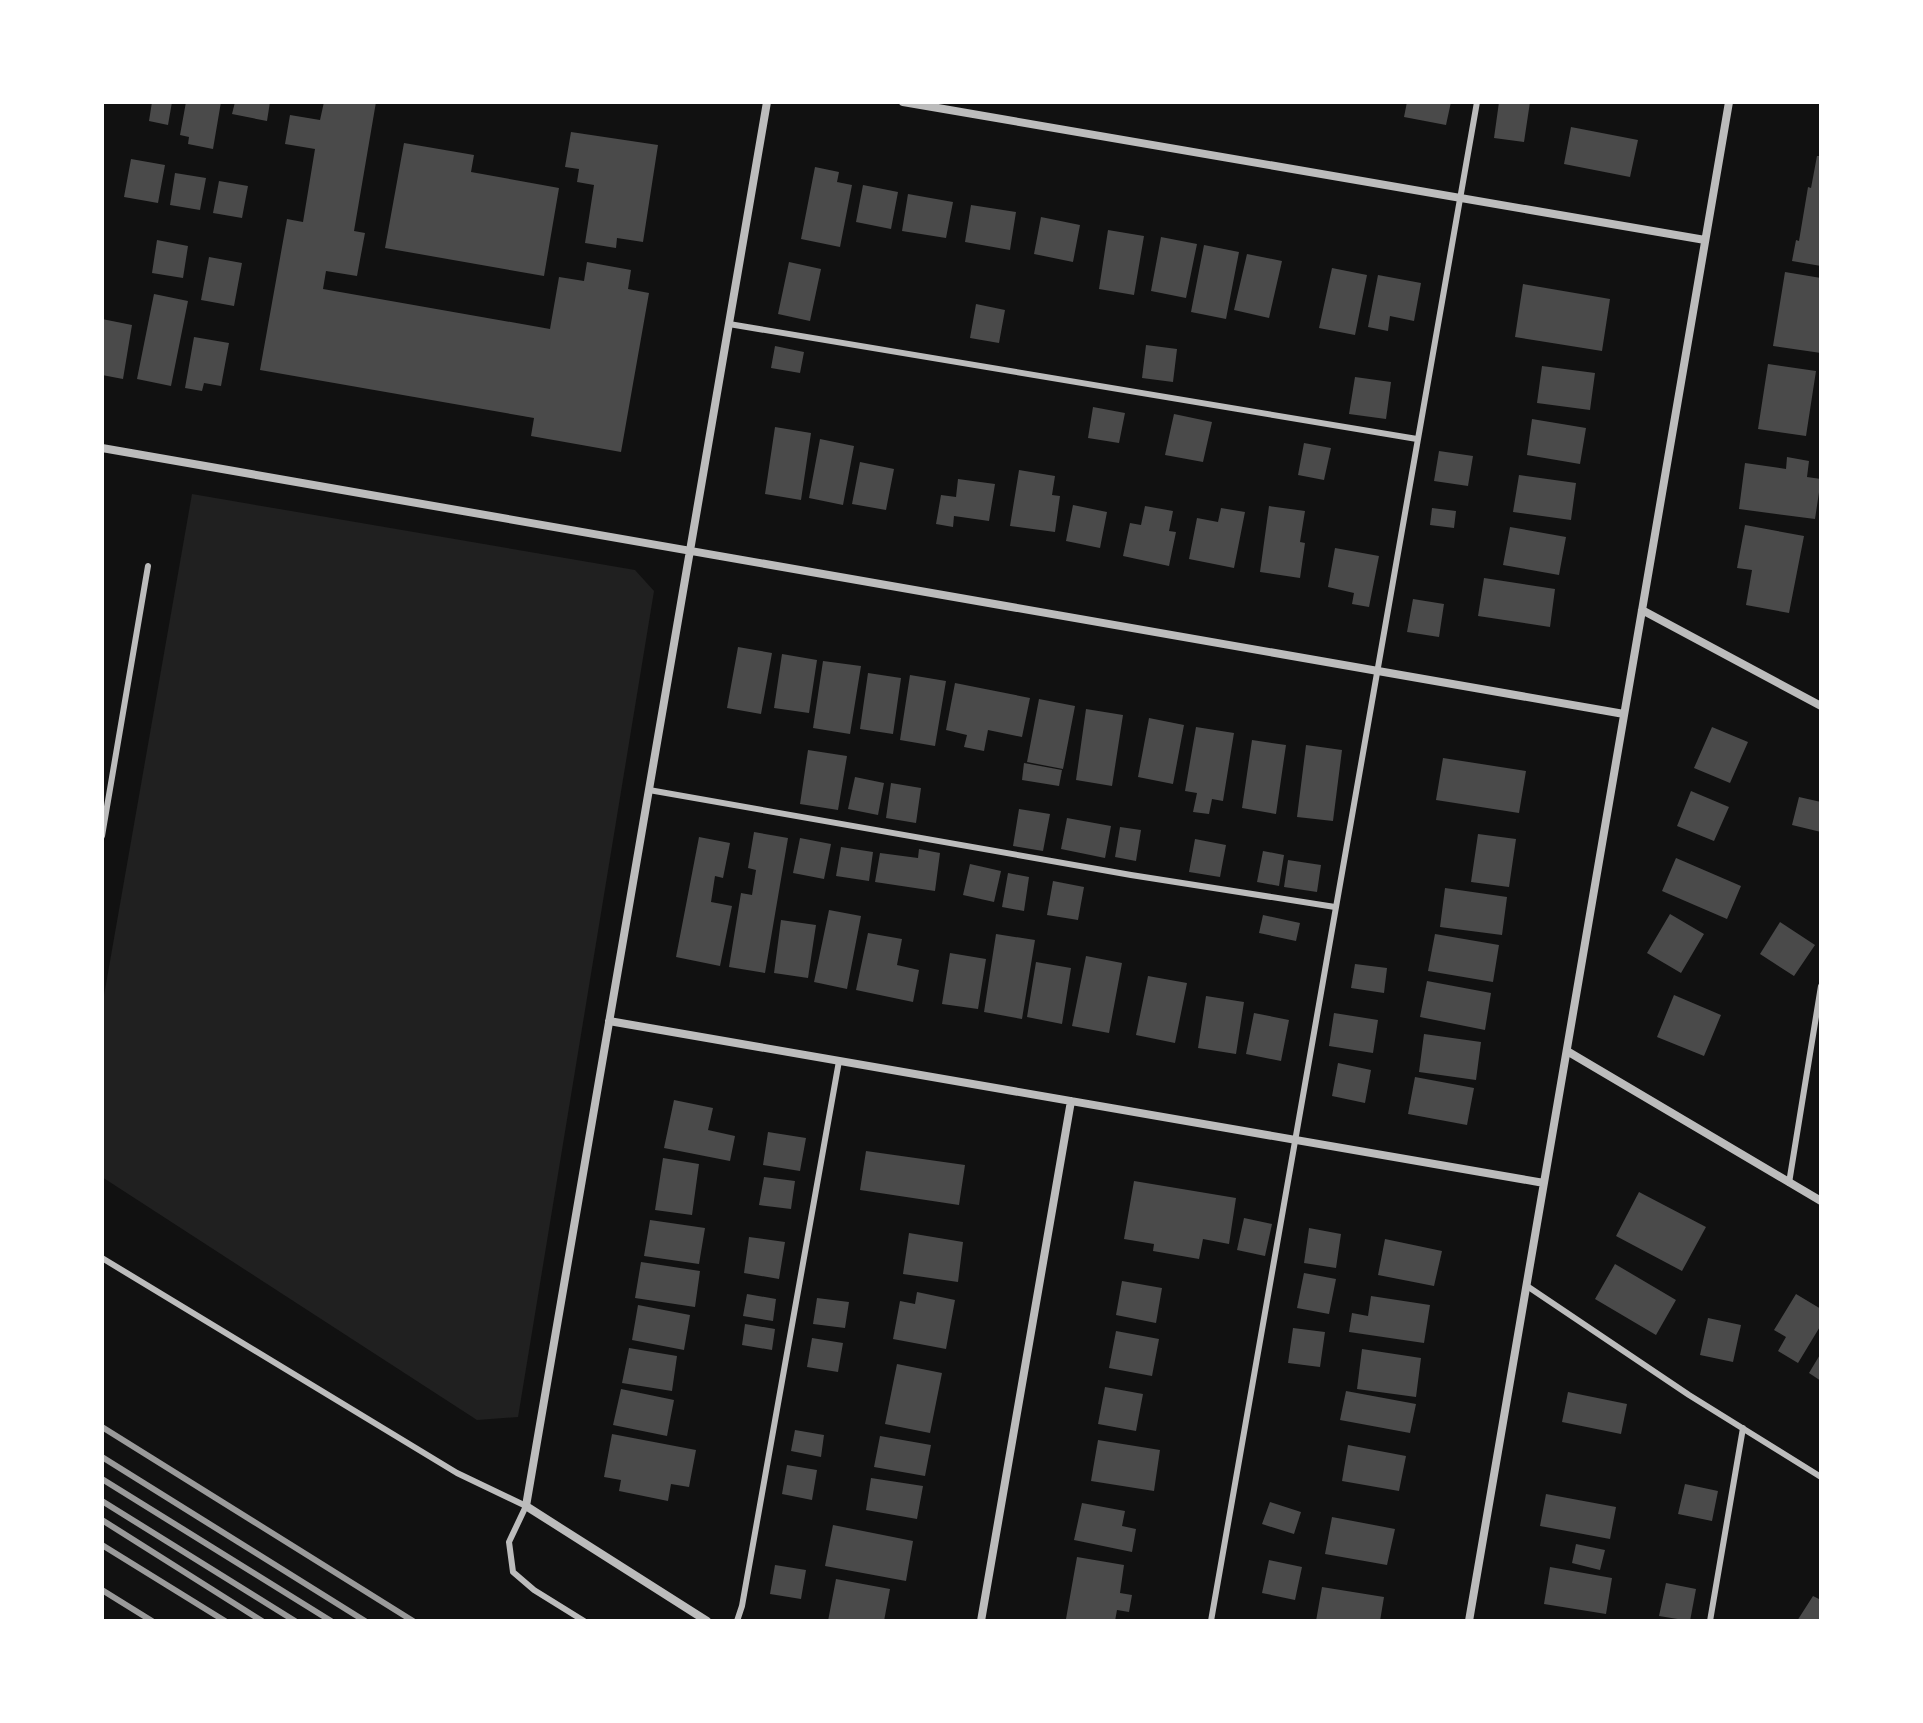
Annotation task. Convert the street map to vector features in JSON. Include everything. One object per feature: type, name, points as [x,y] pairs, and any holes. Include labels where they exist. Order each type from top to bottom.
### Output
[{"type":"street","points":[[707,1621],[526,1506],[767,102]]},
{"type":"street","points":[[903,102],[1705,240]]},
{"type":"street","points":[[1469,1621],[1729,102]]},
{"type":"street","points":[[102,448],[1624,714]]},
{"type":"street","points":[[1642,610],[1821,706]]},
{"type":"street","points":[[609,1021],[1544,1183]]},
{"type":"street","points":[[1567,1051],[1821,1201]]},
{"type":"street","points":[[981,1621],[1071,1101]]},
{"type":"lane","points":[[1211,1621],[1477,102]]},
{"type":"lane","points":[[729,324],[1417,439]]},
{"type":"lane","points":[[102,836],[148,566]]},
{"type":"lane","points":[[649,790],[1131,875],[1335,907]]},
{"type":"lane","points":[[1789,1183],[1821,986]]},
{"type":"lane","points":[[737,1621],[839,1061]]},
{"type":"lane","points":[[102,1258],[457,1473],[526,1506],[509,1542],[513,1572],[534,1590],[584,1621]]},
{"type":"lane","points":[[1527,1286],[1821,1477]]},
{"type":"lane","points":[[1710,1621],[1743,1428]]},
{"type":"shaded area","points":[[192,494],[635,570],[654,591],[518,1417],[477,1420],[102,1177],[102,1007]]},
{"type":"building","points":[[152,102],[172,102],[168,125],[149,121]]},
{"type":"building","points":[[186,102],[221,102],[213,149],[188,144],[189,137],[180,135]]},
{"type":"building","points":[[235,102],[270,102],[267,121],[232,114]]},
{"type":"building","points":[[324,102],[376,102],[354,231],[365,233],[357,276],[326,271],[323,289],[550,329],[559,277],[584,281],[587,262],[631,270],[628,289],[649,293],[621,452],[531,436],[534,418],[260,370],[287,219],[303,222],[315,149],[285,144],[290,115],[320,120]]},
{"type":"building","points":[[1407,102],[1451,102],[1446,125],[1404,117]]},
{"type":"building","points":[[1499,102],[1530,102],[1524,142],[1494,138]]},
{"type":"building","points":[[1571,127],[1638,140],[1630,177],[1564,164]]},
{"type":"building","points":[[571,132],[658,145],[643,242],[617,238],[616,248],[585,243],[594,185],[577,182],[579,169],[565,167]]},
{"type":"building","points":[[404,143],[474,155],[471,172],[559,188],[544,276],[385,248]]},
{"type":"building","points":[[1817,156],[1821,156],[1821,266],[1792,261]]},
{"type":"building","points":[[131,159],[165,165],[158,203],[124,197]]},
{"type":"building","points":[[815,167],[839,172],[837,182],[852,185],[840,247],[801,239]]},
{"type":"building","points":[[175,173],[206,178],[200,210],[170,205]]},
{"type":"building","points":[[219,181],[248,186],[242,218],[213,213]]},
{"type":"building","points":[[863,185],[898,192],[891,229],[856,222]]},
{"type":"building","points":[[908,194],[953,202],[946,238],[902,231]]},
{"type":"building","points":[[971,205],[1016,212],[1010,250],[965,242]]},
{"type":"building","points":[[1041,217],[1080,225],[1073,262],[1034,254]]},
{"type":"building","points":[[1108,230],[1144,236],[1134,295],[1099,289]]},
{"type":"building","points":[[1161,237],[1197,244],[1186,298],[1151,291]]},
{"type":"building","points":[[157,240],[188,246],[183,278],[152,273]]},
{"type":"building","points":[[1204,245],[1239,252],[1226,319],[1191,312]]},
{"type":"building","points":[[1247,254],[1282,261],[1269,318],[1234,310]]},
{"type":"building","points":[[209,257],[242,263],[234,306],[201,300]]},
{"type":"building","points":[[789,262],[821,269],[810,321],[778,314]]},
{"type":"building","points":[[1332,268],[1367,275],[1355,335],[1319,328]]},
{"type":"building","points":[[1785,272],[1821,278],[1821,353],[1773,346]]},
{"type":"building","points":[[1378,275],[1421,283],[1414,321],[1390,316],[1388,331],[1368,327]]},
{"type":"building","points":[[1523,284],[1610,299],[1602,351],[1515,337]]},
{"type":"building","points":[[154,294],[188,301],[171,386],[137,379]]},
{"type":"building","points":[[976,304],[1005,310],[999,343],[970,338]]},
{"type":"building","points":[[102,319],[132,325],[123,379],[102,375]]},
{"type":"building","points":[[194,337],[229,343],[221,386],[204,383],[202,391],[185,388]]},
{"type":"building","points":[[1146,345],[1177,349],[1173,382],[1142,378]]},
{"type":"building","points":[[775,346],[804,352],[800,373],[771,368]]},
{"type":"building","points":[[1768,364],[1816,371],[1806,436],[1758,429]]},
{"type":"building","points":[[1542,366],[1595,373],[1590,410],[1537,403]]},
{"type":"building","points":[[1355,377],[1391,382],[1386,419],[1349,414]]},
{"type":"building","points":[[1093,407],[1125,413],[1119,443],[1088,438]]},
{"type":"building","points":[[1174,414],[1212,422],[1203,462],[1165,455]]},
{"type":"building","points":[[1532,419],[1586,428],[1580,464],[1527,455]]},
{"type":"building","points":[[775,427],[811,433],[801,500],[765,494]]},
{"type":"building","points":[[820,439],[854,446],[843,505],[809,498]]},
{"type":"building","points":[[1304,443],[1331,448],[1324,480],[1298,475]]},
{"type":"building","points":[[1439,451],[1473,456],[1468,486],[1434,481]]},
{"type":"building","points":[[1787,457],[1809,461],[1807,477],[1821,479],[1815,519],[1739,509],[1745,463],[1786,469]]},
{"type":"building","points":[[860,462],[894,469],[886,510],[852,504]]},
{"type":"building","points":[[1019,470],[1055,476],[1052,495],[1060,496],[1055,532],[1010,526]]},
{"type":"building","points":[[1519,475],[1576,483],[1571,520],[1513,512]]},
{"type":"building","points":[[958,479],[995,484],[989,521],[954,516],[953,527],[936,524],[941,495],[956,497]]},
{"type":"building","points":[[1073,505],[1107,512],[1100,548],[1066,541]]},
{"type":"building","points":[[1145,506],[1173,511],[1169,531],[1176,532],[1169,566],[1123,556],[1130,523],[1141,525]]},
{"type":"building","points":[[1269,506],[1305,511],[1300,542],[1305,543],[1300,578],[1260,572]]},
{"type":"building","points":[[1221,508],[1245,512],[1234,568],[1189,559],[1197,518],[1218,522]]},
{"type":"building","points":[[1432,508],[1456,511],[1454,528],[1430,525]]},
{"type":"building","points":[[1745,525],[1804,536],[1789,613],[1746,605],[1752,570],[1737,568]]},
{"type":"building","points":[[1510,527],[1566,537],[1559,575],[1503,565]]},
{"type":"building","points":[[1335,548],[1379,556],[1369,607],[1352,604],[1354,593],[1328,587]]},
{"type":"building","points":[[1484,578],[1555,589],[1550,627],[1478,616]]},
{"type":"building","points":[[1413,599],[1444,604],[1439,637],[1407,632]]},
{"type":"building","points":[[738,647],[772,653],[761,714],[727,708]]},
{"type":"building","points":[[782,654],[817,660],[809,713],[774,708]]},
{"type":"building","points":[[823,661],[861,666],[850,734],[813,728]]},
{"type":"building","points":[[868,673],[901,678],[893,734],[860,729]]},
{"type":"building","points":[[910,675],[946,681],[935,746],[900,740]]},
{"type":"building","points":[[955,683],[1030,698],[1022,737],[988,730],[984,751],[964,747],[967,735],[946,730]]},
{"type":"building","points":[[1039,699],[1075,706],[1063,769],[1027,762]]},
{"type":"building","points":[[1086,709],[1123,715],[1112,786],[1076,780]]},
{"type":"building","points":[[1149,718],[1184,725],[1173,784],[1138,777]]},
{"type":"building","points":[[1196,727],[1234,733],[1223,801],[1212,799],[1209,814],[1193,812],[1197,793],[1185,791]]},
{"type":"building","points":[[1712,727],[1748,742],[1730,783],[1694,768]]},
{"type":"building","points":[[1252,740],[1286,745],[1276,814],[1242,808]]},
{"type":"building","points":[[1306,745],[1342,750],[1333,821],[1297,817]]},
{"type":"building","points":[[808,750],[847,756],[838,810],[800,804]]},
{"type":"building","points":[[1443,758],[1526,771],[1519,813],[1436,800]]},
{"type":"building","points":[[1024,763],[1062,770],[1059,786],[1022,780]]},
{"type":"building","points":[[855,777],[884,783],[878,815],[848,809]]},
{"type":"building","points":[[891,783],[921,788],[916,823],[886,818]]},
{"type":"building","points":[[1691,791],[1729,807],[1714,841],[1677,826]]},
{"type":"building","points":[[1799,797],[1821,802],[1821,832],[1792,825]]},
{"type":"building","points":[[1019,809],[1050,814],[1043,851],[1013,846]]},
{"type":"building","points":[[1067,818],[1111,826],[1105,858],[1061,849]]},
{"type":"building","points":[[1120,827],[1141,830],[1136,861],[1115,857]]},
{"type":"building","points":[[754,832],[788,838],[765,973],[729,967],[741,893],[752,895],[756,870],[748,868]]},
{"type":"building","points":[[1478,834],[1516,839],[1509,887],[1471,882]]},
{"type":"building","points":[[699,837],[730,843],[723,878],[715,876],[711,902],[732,906],[720,966],[676,957]]},
{"type":"building","points":[[800,838],[831,844],[824,879],[793,873]]},
{"type":"building","points":[[1195,839],[1226,845],[1220,877],[1189,872]]},
{"type":"building","points":[[841,847],[873,852],[869,881],[836,876]]},
{"type":"building","points":[[919,849],[940,853],[935,891],[875,882],[880,853],[918,858]]},
{"type":"building","points":[[1263,851],[1284,855],[1279,886],[1257,882]]},
{"type":"building","points":[[1676,858],[1741,886],[1727,919],[1662,891]]},
{"type":"building","points":[[1288,860],[1321,865],[1317,892],[1284,887]]},
{"type":"building","points":[[970,864],[1001,871],[994,902],[963,895]]},
{"type":"building","points":[[1008,873],[1029,877],[1024,911],[1002,907]]},
{"type":"building","points":[[1053,881],[1084,887],[1078,920],[1047,915]]},
{"type":"building","points":[[1445,888],[1507,897],[1502,935],[1440,927]]},
{"type":"building","points":[[829,910],[861,916],[847,989],[814,982]]},
{"type":"building","points":[[1670,914],[1704,934],[1681,973],[1647,953]]},
{"type":"building","points":[[1263,915],[1300,923],[1296,941],[1259,933]]},
{"type":"building","points":[[781,920],[816,925],[808,978],[774,973]]},
{"type":"building","points":[[1780,922],[1815,945],[1794,976],[1760,954]]},
{"type":"building","points":[[868,933],[902,939],[897,965],[919,970],[913,1002],[856,990]]},
{"type":"building","points":[[996,934],[1035,940],[1022,1019],[984,1012]]},
{"type":"building","points":[[1435,934],[1499,945],[1493,982],[1428,971]]},
{"type":"building","points":[[950,953],[986,959],[978,1009],[942,1004]]},
{"type":"building","points":[[1086,956],[1122,963],[1109,1033],[1072,1026]]},
{"type":"building","points":[[1036,962],[1071,968],[1062,1024],[1027,1017]]},
{"type":"building","points":[[1355,964],[1387,968],[1384,993],[1351,988]]},
{"type":"building","points":[[1148,976],[1187,983],[1175,1043],[1136,1035]]},
{"type":"building","points":[[1427,981],[1491,993],[1485,1030],[1420,1017]]},
{"type":"building","points":[[1674,995],[1721,1015],[1704,1056],[1657,1037]]},
{"type":"building","points":[[1206,996],[1244,1002],[1236,1054],[1198,1048]]},
{"type":"building","points":[[1254,1013],[1289,1020],[1281,1061],[1246,1054]]},
{"type":"building","points":[[1334,1013],[1378,1020],[1373,1053],[1329,1046]]},
{"type":"building","points":[[1424,1034],[1481,1042],[1476,1080],[1419,1072]]},
{"type":"building","points":[[1338,1063],[1371,1070],[1365,1103],[1332,1096]]},
{"type":"building","points":[[1415,1077],[1474,1088],[1467,1125],[1408,1114]]},
{"type":"building","points":[[674,1100],[713,1108],[708,1130],[735,1136],[730,1161],[664,1148]]},
{"type":"building","points":[[768,1132],[806,1138],[800,1171],[763,1165]]},
{"type":"building","points":[[866,1151],[965,1165],[959,1205],[860,1190]]},
{"type":"building","points":[[663,1158],[699,1164],[692,1215],[655,1210]]},
{"type":"building","points":[[764,1177],[795,1181],[791,1209],[759,1205]]},
{"type":"building","points":[[1134,1181],[1236,1198],[1229,1244],[1203,1239],[1199,1259],[1153,1251],[1154,1244],[1124,1239]]},
{"type":"building","points":[[1639,1192],[1706,1227],[1682,1271],[1616,1236]]},
{"type":"building","points":[[1244,1218],[1272,1224],[1265,1256],[1237,1250]]},
{"type":"building","points":[[650,1220],[705,1228],[699,1264],[644,1256]]},
{"type":"building","points":[[1309,1228],[1341,1234],[1336,1268],[1304,1263]]},
{"type":"building","points":[[909,1233],[963,1242],[958,1282],[903,1274]]},
{"type":"building","points":[[749,1237],[785,1242],[779,1279],[744,1273]]},
{"type":"building","points":[[1385,1239],[1442,1251],[1434,1286],[1378,1275]]},
{"type":"building","points":[[641,1262],[700,1271],[695,1307],[635,1298]]},
{"type":"building","points":[[1615,1264],[1676,1300],[1656,1335],[1595,1299]]},
{"type":"building","points":[[1304,1273],[1336,1279],[1329,1314],[1297,1308]]},
{"type":"building","points":[[1122,1281],[1162,1288],[1156,1323],[1116,1315]]},
{"type":"building","points":[[917,1292],[955,1300],[946,1349],[893,1339],[900,1301],[915,1304]]},
{"type":"building","points":[[747,1294],[776,1299],[773,1321],[743,1316]]},
{"type":"building","points":[[1796,1294],[1821,1309],[1821,1325],[1798,1363],[1778,1351],[1786,1337],[1774,1330]]},
{"type":"building","points":[[1371,1296],[1430,1305],[1424,1343],[1349,1332],[1352,1313],[1368,1316]]},
{"type":"building","points":[[817,1298],[849,1302],[845,1328],[813,1324]]},
{"type":"building","points":[[638,1305],[690,1315],[684,1350],[632,1340]]},
{"type":"building","points":[[1708,1318],[1741,1325],[1733,1362],[1700,1355]]},
{"type":"building","points":[[745,1324],[775,1329],[772,1350],[742,1345]]},
{"type":"building","points":[[1293,1328],[1325,1332],[1320,1367],[1288,1363]]},
{"type":"building","points":[[1116,1331],[1159,1339],[1152,1376],[1109,1368]]},
{"type":"building","points":[[812,1338],[843,1343],[838,1372],[807,1367]]},
{"type":"building","points":[[629,1348],[677,1356],[672,1391],[622,1383]]},
{"type":"building","points":[[1362,1349],[1421,1358],[1416,1397],[1357,1389]]},
{"type":"building","points":[[1821,1353],[1821,1381],[1809,1373]]},
{"type":"building","points":[[897,1364],[942,1373],[930,1433],[885,1424]]},
{"type":"building","points":[[1105,1387],[1143,1394],[1136,1431],[1098,1424]]},
{"type":"building","points":[[621,1389],[674,1400],[667,1436],[613,1425]]},
{"type":"building","points":[[1346,1391],[1416,1404],[1410,1433],[1340,1420]]},
{"type":"building","points":[[1568,1392],[1627,1404],[1621,1434],[1562,1422]]},
{"type":"building","points":[[795,1430],[824,1435],[821,1457],[791,1451]]},
{"type":"building","points":[[612,1434],[696,1450],[689,1487],[671,1484],[668,1501],[619,1491],[621,1480],[604,1477]]},
{"type":"building","points":[[880,1436],[931,1445],[925,1476],[874,1467]]},
{"type":"building","points":[[1098,1440],[1160,1450],[1154,1491],[1091,1481]]},
{"type":"building","points":[[1348,1445],[1406,1456],[1399,1491],[1342,1481]]},
{"type":"building","points":[[787,1465],[817,1470],[812,1500],[782,1494]]},
{"type":"building","points":[[871,1478],[923,1486],[917,1519],[866,1510]]},
{"type":"building","points":[[1685,1484],[1718,1491],[1712,1521],[1678,1514]]},
{"type":"building","points":[[1546,1494],[1616,1507],[1610,1539],[1540,1526]]},
{"type":"building","points":[[1270,1502],[1301,1512],[1294,1534],[1262,1524]]},
{"type":"building","points":[[1082,1503],[1125,1511],[1122,1526],[1136,1529],[1132,1552],[1074,1540]]},
{"type":"building","points":[[1332,1517],[1395,1529],[1387,1565],[1325,1554]]},
{"type":"building","points":[[833,1525],[913,1541],[906,1581],[825,1566]]},
{"type":"building","points":[[1576,1544],[1605,1550],[1600,1570],[1572,1563]]},
{"type":"building","points":[[1077,1557],[1124,1565],[1120,1593],[1132,1595],[1129,1612],[1117,1610],[1115,1621],[1066,1619]]},
{"type":"building","points":[[1269,1560],[1302,1567],[1295,1600],[1262,1593]]},
{"type":"building","points":[[775,1565],[806,1570],[801,1599],[770,1594]]},
{"type":"building","points":[[1550,1567],[1612,1578],[1606,1614],[1544,1604]]},
{"type":"building","points":[[836,1579],[890,1589],[884,1621],[828,1621]]},
{"type":"building","points":[[1666,1583],[1696,1589],[1690,1621],[1659,1616]]},
{"type":"building","points":[[1322,1587],[1384,1597],[1380,1621],[1316,1621]]},
{"type":"building","points":[[1813,1596],[1821,1600],[1821,1621],[1797,1621]]},
{"type":"railway","points":[[102,1427],[413,1621]]},
{"type":"railway","points":[[102,1457],[365,1621]]},
{"type":"railway","points":[[102,1479],[331,1621]]},
{"type":"railway","points":[[102,1501],[295,1621]]},
{"type":"railway","points":[[102,1520],[262,1621]]},
{"type":"railway","points":[[102,1545],[225,1621]]},
{"type":"railway","points":[[102,1590],[152,1621]]}]
